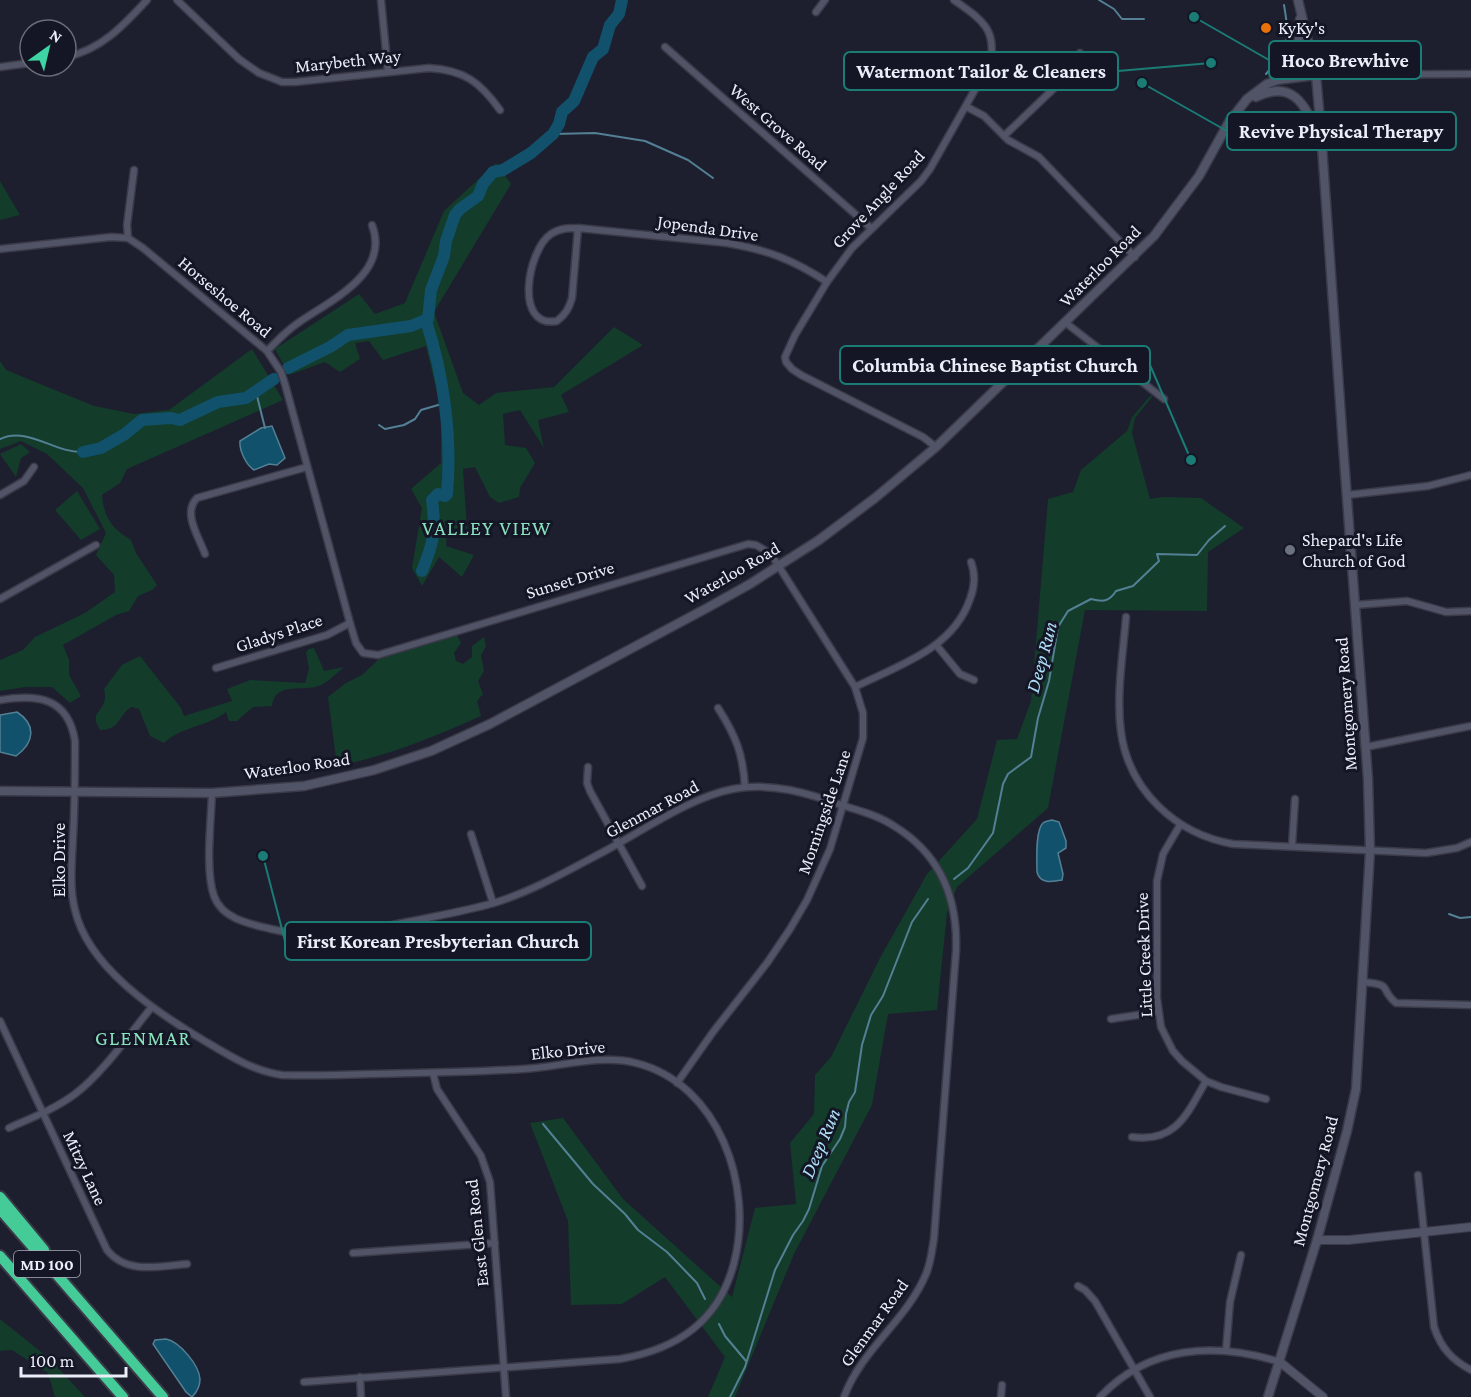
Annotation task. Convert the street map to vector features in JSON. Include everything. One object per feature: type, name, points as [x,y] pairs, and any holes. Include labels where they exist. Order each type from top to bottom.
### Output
[{"type":"highway","points":[[0,1197],[35,1239],[94,1318]]},
{"type":"highway","name":"MD 100","points":[[0,1209],[163,1397]]},
{"type":"highway","name":"MD 100","points":[[0,1256],[123,1397]]},
{"type":"main road","name":"Montgomery Road","points":[[1268,1397],[1317,1240],[1356,1089],[1370,851],[1366,747],[1316,75],[1298,0]]},
{"type":"main road","points":[[1277,80],[1298,55],[1301,11]]},
{"type":"main road","name":"Waterloo Road","points":[[0,790],[212,793],[304,786],[374,771],[431,751],[497,720],[707,608],[780,566],[819,540],[875,498],[936,447],[1154,236],[1198,176],[1228,122],[1256,92],[1277,80],[1316,75]]},
{"type":"main road","points":[[1239,109],[1266,92],[1290,93],[1303,104],[1321,141]]},
{"type":"street","points":[[78,53],[94,48],[109,37],[147,0]]},
{"type":"street","name":"Marybeth Way","points":[[177,0],[239,59],[259,73],[271,78],[295,82],[429,68],[453,71],[477,83],[500,110]]},
{"type":"street","points":[[381,0],[388,72]]},
{"type":"street","points":[[816,12],[824,0]]},
{"type":"street","name":"Grove Angle Road","points":[[936,447],[923,437],[801,375],[786,362],[787,350],[827,282],[852,248],[921,181],[938,158],[990,63],[992,44],[989,30],[985,24],[954,0]]},
{"type":"street","name":"West Grove Road","points":[[665,47],[871,228]]},
{"type":"street","points":[[1004,136],[1069,74],[1080,53]]},
{"type":"street","points":[[0,67],[18,65]]},
{"type":"street","points":[[1316,75],[1471,74]]},
{"type":"street","points":[[967,107],[984,116],[1015,145],[1039,157],[1134,257]]},
{"type":"street","points":[[0,249],[111,237],[128,238],[127,225],[134,170]]},
{"type":"street","points":[[267,351],[295,325],[357,282],[366,270],[377,246],[372,225]]},
{"type":"street","name":"Jopenda Drive","points":[[578,228],[570,306],[557,321],[544,321],[532,312],[530,305],[529,295],[534,259],[543,242],[550,235],[567,228],[578,228],[727,243],[750,247],[790,260],[827,282]]},
{"type":"street","name":"Horseshoe Road","points":[[128,238],[267,351],[275,362],[283,378],[356,643],[363,653]]},
{"type":"street","points":[[1065,323],[1164,399]]},
{"type":"street","points":[[0,495],[24,481],[34,467]]},
{"type":"street","points":[[205,554],[190,515],[191,506],[197,498],[308,467]]},
{"type":"street","points":[[1347,495],[1428,486],[1471,475]]},
{"type":"street","name":"Sunset Drive","points":[[363,653],[378,655],[748,544],[764,549],[780,566]]},
{"type":"street","points":[[0,599],[96,545]]},
{"type":"street","points":[[855,687],[937,646],[956,627],[969,603],[975,579],[970,562]]},
{"type":"street","name":"Morningside Lane","points":[[677,1083],[790,929],[830,849],[864,738],[863,713],[855,687],[780,566]]},
{"type":"street","points":[[1355,605],[1407,601],[1446,612],[1471,610]]},
{"type":"street","points":[[1126,617],[1120,700],[1123,743],[1130,766],[1141,787],[1161,810],[1180,825],[1217,841],[1233,844],[1426,853],[1457,848],[1471,842]]},
{"type":"street","name":"Gladys Place","points":[[216,668],[327,635],[350,623]]},
{"type":"street","points":[[937,646],[960,674],[974,680]]},
{"type":"street","name":"Elko Drive","points":[[0,700],[19,697],[41,698],[61,710],[73,729],[75,792],[72,899],[80,926],[94,950],[151,1008],[218,1049],[266,1072],[295,1076],[551,1068],[585,1062],[618,1060],[648,1067],[677,1083],[702,1105],[725,1146],[735,1178],[740,1215],[732,1273],[724,1290],[704,1318],[692,1330],[661,1349],[620,1359],[304,1382]]},
{"type":"street","points":[[718,708],[741,751],[745,787]]},
{"type":"street","points":[[1366,747],[1471,726]]},
{"type":"street","points":[[588,767],[587,783],[642,886]]},
{"type":"street","name":"Glenmar Road","points":[[212,793],[210,875],[214,898],[220,907],[237,920],[280,931],[331,934],[358,932],[493,903],[562,874],[709,795],[745,787],[782,788],[802,792],[887,822],[908,835],[938,868],[951,898],[956,918],[932,1256],[920,1288],[863,1361],[854,1374],[844,1397]]},
{"type":"street","points":[[1292,846],[1295,799]]},
{"type":"street","name":"Little Creek Drive","points":[[1180,825],[1163,854],[1157,881],[1158,1012],[1164,1032],[1173,1051],[1192,1071],[1206,1081],[1221,1088],[1266,1100]]},
{"type":"street","points":[[471,834],[493,903]]},
{"type":"street","points":[[1363,982],[1382,984],[1396,1003],[1471,1005]]},
{"type":"street","points":[[9,1128],[65,1101],[83,1087],[151,1008]]},
{"type":"street","points":[[1111,1019],[1158,1012]]},
{"type":"street","name":"Mitzy Lane","points":[[0,1021],[102,1239],[113,1256],[135,1267],[187,1264]]},
{"type":"street","name":"East Glen Road","points":[[433,1073],[437,1089],[481,1156],[492,1196],[506,1397]]},
{"type":"street","points":[[1132,1137],[1154,1138],[1172,1130],[1186,1115],[1206,1081]]},
{"type":"street","points":[[1418,1175],[1432,1316],[1436,1333],[1451,1357],[1471,1371]]},
{"type":"street","points":[[1317,1240],[1349,1240],[1471,1227]]},
{"type":"street","points":[[353,1253],[495,1243]]},
{"type":"street","points":[[1226,1350],[1230,1302],[1240,1255]]},
{"type":"street","points":[[1078,1286],[1095,1301],[1150,1397]]},
{"type":"street","points":[[1100,1397],[1120,1377],[1166,1356],[1183,1352],[1226,1350],[1259,1355],[1280,1362],[1323,1397]]},
{"type":"street","points":[[360,1377],[361,1397]]},
{"type":"street","points":[[1001,1397],[1002,1385]]},
{"type":"green space","points":[[496,163],[511,184],[434,312],[463,393],[479,405],[496,393],[554,387],[614,327],[643,345],[561,395],[569,412],[538,420],[544,448],[520,410],[503,414],[505,445],[526,448],[535,463],[520,488],[519,497],[499,503],[490,497],[475,467],[463,469],[467,529],[447,528],[446,546],[474,555],[462,577],[439,557],[422,586],[412,568],[422,508],[411,489],[441,463],[441,409],[426,346],[383,360],[369,341],[355,343],[360,359],[340,372],[325,362],[289,375],[275,349],[359,294],[375,314],[405,303],[444,211]]},
{"type":"green space","points":[[0,181],[20,215],[0,220]]},
{"type":"green space","points":[[252,349],[283,400],[127,469],[120,483],[102,495],[110,521],[118,531],[131,540],[136,553],[157,585],[152,590],[138,596],[129,611],[116,615],[63,645],[69,660],[69,675],[81,696],[70,703],[52,687],[25,687],[0,691],[0,660],[23,650],[35,637],[85,613],[115,592],[114,575],[96,555],[106,533],[83,488],[47,454],[21,441],[0,449],[0,361],[6,370],[94,406],[134,414],[169,410]]},
{"type":"green space","points":[[1151,395],[1152,397],[1135,418],[1132,433],[1150,499],[1201,498],[1244,528],[1208,552],[1207,611],[1085,610],[1048,808],[957,887],[947,913],[937,1010],[888,1014],[872,1105],[794,1254],[735,1397],[708,1397],[725,1357],[665,1277],[622,1304],[571,1305],[568,1221],[530,1123],[563,1118],[623,1199],[732,1297],[755,1208],[796,1204],[790,1143],[814,1114],[815,1075],[831,1057],[880,958],[927,874],[977,819],[997,740],[1017,739],[1031,701],[1048,499],[1073,492],[1081,470],[1127,431],[1132,417]]},
{"type":"green space","points":[[21,444],[30,452],[21,458],[16,477],[0,454]]},
{"type":"green space","points":[[77,491],[100,529],[81,540],[55,510]]},
{"type":"green space","points":[[457,635],[461,643],[454,653],[456,661],[463,664],[472,657],[472,646],[484,637],[486,646],[481,655],[484,671],[478,681],[483,694],[477,701],[481,716],[410,745],[337,766],[328,697],[346,683],[362,675],[379,659]]},
{"type":"green space","points":[[314,648],[324,671],[344,667],[321,685],[284,690],[274,698],[272,706],[253,707],[237,721],[229,721],[226,712],[211,721],[171,737],[164,743],[150,736],[139,709],[131,707],[111,728],[100,730],[96,722],[96,715],[105,700],[104,689],[122,665],[140,656],[181,708],[184,716],[232,701],[227,689],[250,680],[305,683],[309,669],[306,652]]},
{"type":"green space","points":[[0,1319],[51,1360],[85,1397],[55,1397],[48,1373],[12,1350],[0,1351]]},
{"type":"water","points":[[272,426],[285,458],[277,465],[269,464],[254,470],[244,457],[240,441],[261,428]]},
{"type":"water","points":[[17,712],[28,723],[31,734],[27,745],[16,756],[0,752],[0,715]]},
{"type":"water","points":[[1052,820],[1059,822],[1066,841],[1066,848],[1058,853],[1063,874],[1062,880],[1050,882],[1041,879],[1037,872],[1037,854],[1040,827],[1044,822]]},
{"type":"water","points":[[166,1339],[183,1349],[199,1373],[198,1389],[192,1397],[186,1392],[153,1344],[155,1340]]},
{"type":"waterway","points":[[288,368],[330,347],[348,335],[411,326],[428,319],[431,290],[444,256],[446,241],[455,215],[478,196],[483,184],[493,172],[503,170],[531,153],[553,134],[562,112],[574,101],[593,57],[603,49],[610,25],[619,14],[622,0]]},
{"type":"waterway","points":[[1099,0],[1114,9],[1122,19],[1144,19]]},
{"type":"waterway","points":[[1266,74],[1279,57],[1286,42],[1287,27],[1284,5]]},
{"type":"waterway","points":[[553,134],[595,133],[645,141],[688,160],[713,178]]},
{"type":"waterway","points":[[422,571],[433,536],[432,500],[438,494],[445,496],[447,494],[448,472],[447,429],[442,385],[426,321]]},
{"type":"waterway","points":[[83,452],[101,448],[125,434],[142,420],[171,418],[180,420],[218,402],[246,398],[274,379]]},
{"type":"waterway","points":[[256,392],[265,428]]},
{"type":"waterway","points":[[379,425],[385,429],[404,425],[415,419],[421,410],[445,403]]},
{"type":"waterway","points":[[0,439],[21,436],[62,449],[83,452]]},
{"type":"waterway","name":"Deep Run","points":[[954,879],[968,868],[993,833],[1003,784],[1008,774],[1031,757],[1038,718],[1049,681],[1058,627],[1068,611],[1091,599],[1105,600],[1116,591],[1133,586],[1159,561],[1157,554],[1197,555],[1225,526]]},
{"type":"waterway","name":"Deep Run","points":[[730,1397],[745,1367],[775,1270],[809,1209],[822,1166],[845,1127],[849,1102],[855,1092],[862,1045],[871,1015],[883,996],[912,922],[928,899]]},
{"type":"waterway","points":[[1449,914],[1460,918],[1471,917]]},
{"type":"waterway","points":[[543,1124],[593,1184],[625,1214],[638,1230],[667,1252],[697,1283],[705,1299]]},
{"type":"waterway","points":[[719,1324],[725,1336],[746,1361]]},
{"type":"place","name":"Hoco Brewhive","points":[[1194,17]]},
{"type":"place","name":"KyKy's","points":[[1266,28]]},
{"type":"place","name":"Watermont Tailor & Cleaners","points":[[1211,63]]},
{"type":"place","name":"Revive Physical Therapy","points":[[1142,83]]},
{"type":"place","name":"Columbia Chinese Baptist Church","points":[[1191,460]]},
{"type":"place","name":"Shepard's Life Church of God","points":[[1290,550]]},
{"type":"place","name":"First Korean Presbyterian Church","points":[[263,856]]},
{"type":"district","name":"VALLEY VIEW","points":[[487,528]]},
{"type":"district","name":"GLENMAR","points":[[143,1038]]}]
